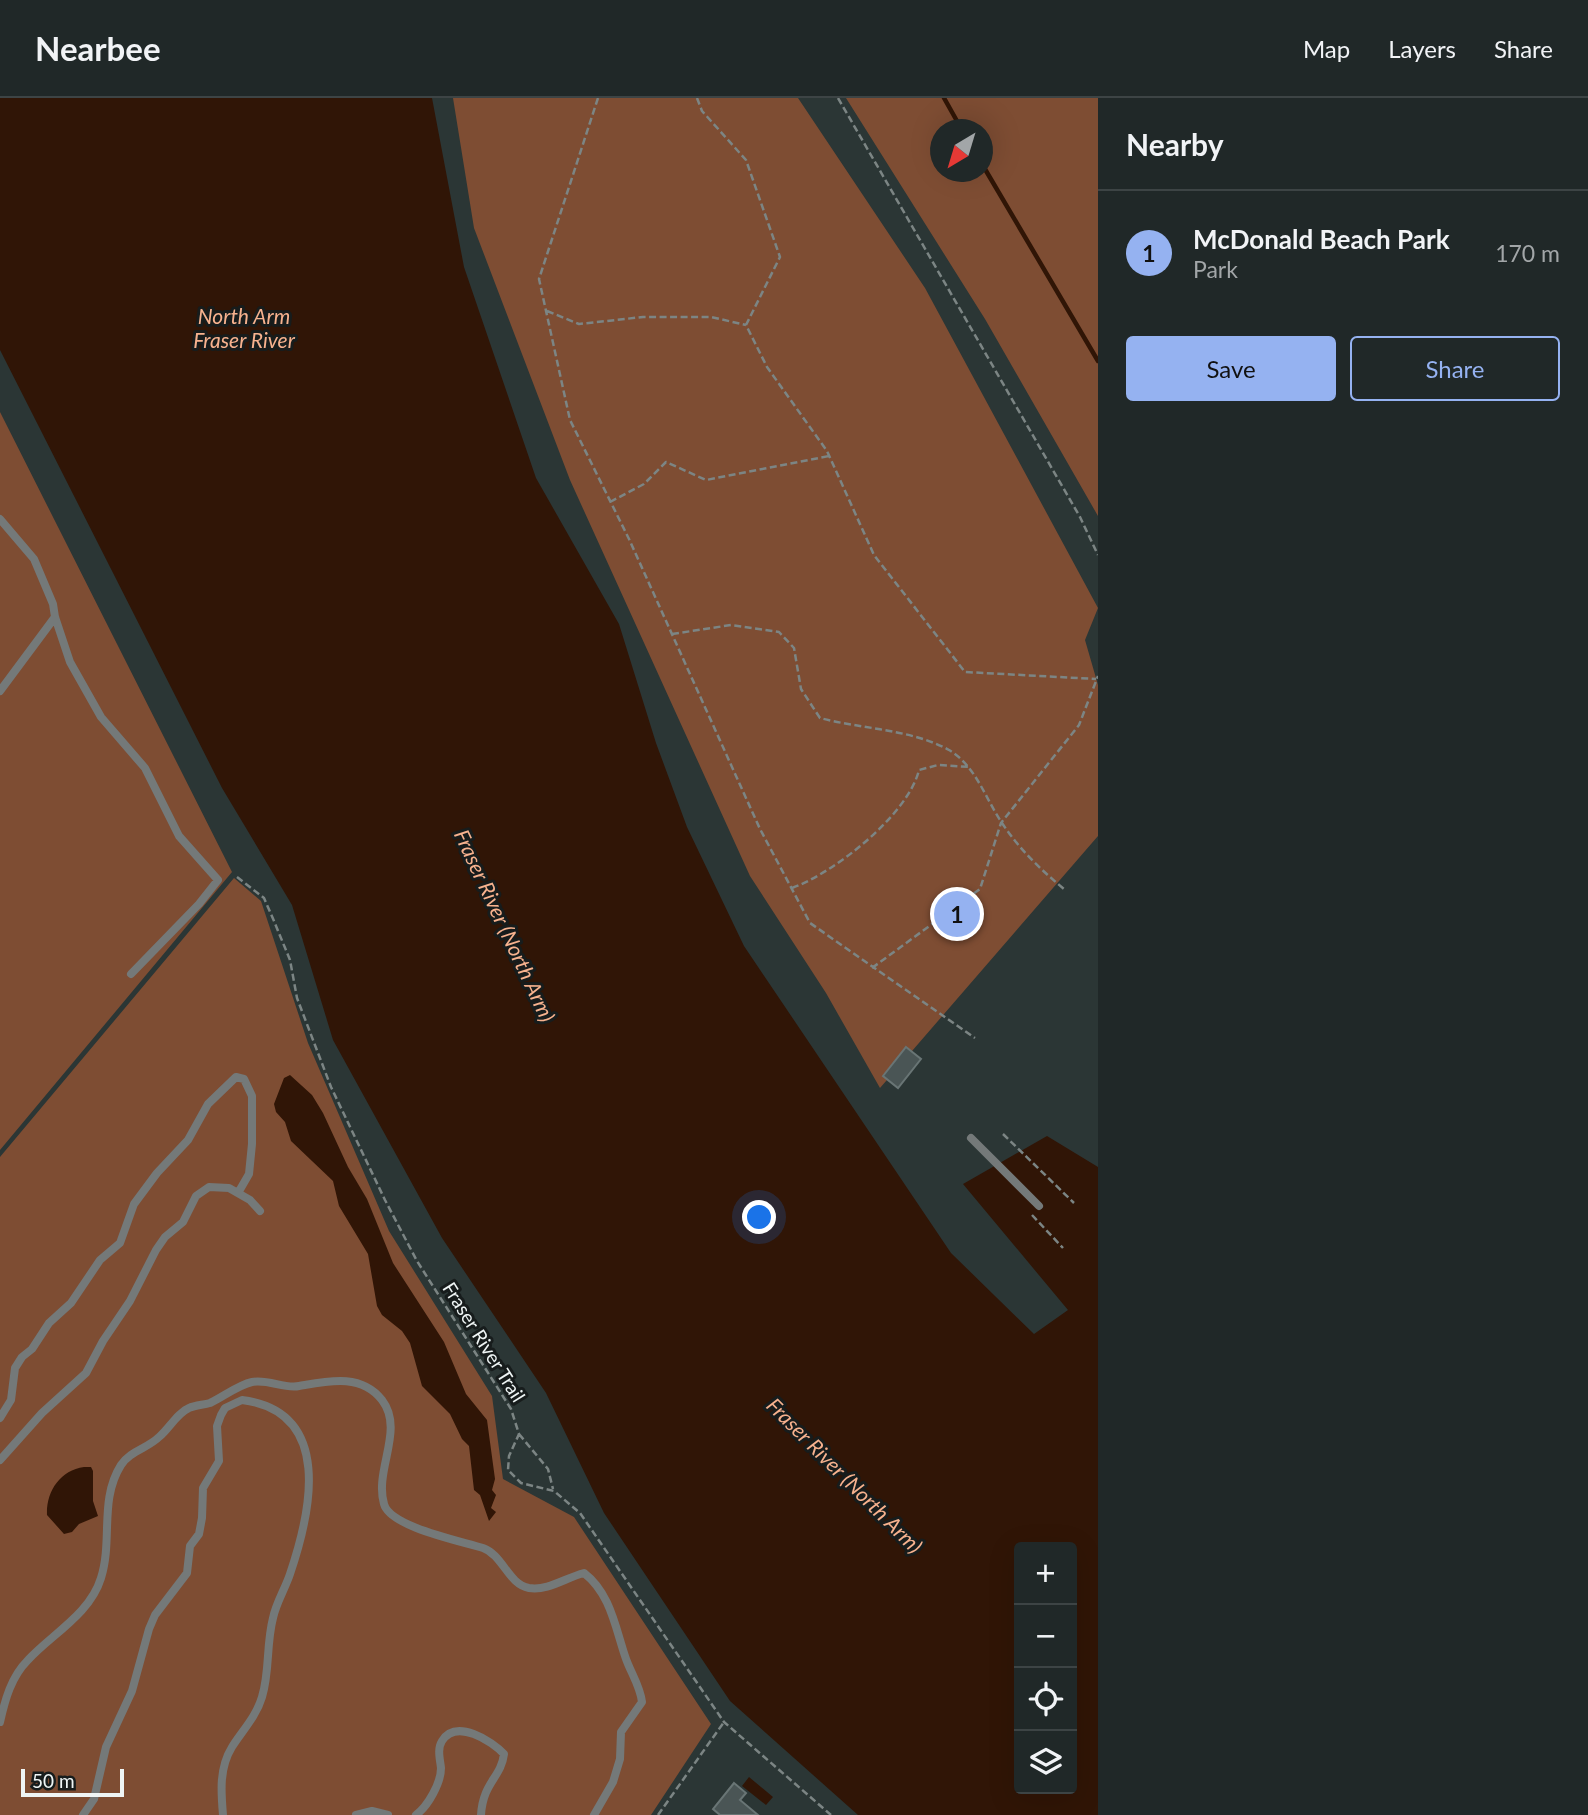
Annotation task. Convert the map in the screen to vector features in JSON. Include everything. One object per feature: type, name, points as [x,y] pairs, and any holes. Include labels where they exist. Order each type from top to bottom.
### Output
[{"type":"lane","points":[[0,519],[34,559],[53,604],[70,662],[101,717],[145,768],[179,836],[218,880],[199,904],[131,974]]},
{"type":"lane","points":[[0,691],[55,617]]},
{"type":"lane","points":[[0,1418],[11,1400],[15,1368],[22,1357],[33,1349],[49,1322],[71,1303],[100,1260],[120,1243],[134,1204],[157,1172],[188,1140],[208,1104],[236,1077],[244,1079],[252,1096],[249,1174],[237,1193]]},
{"type":"lane","points":[[971,1138],[1039,1206]]},
{"type":"lane","points":[[0,1460],[43,1413],[86,1373],[103,1340],[130,1301],[156,1250],[165,1237],[183,1222],[196,1196],[209,1187],[219,1185],[237,1193],[260,1211]]},
{"type":"lane","points":[[0,1722],[11,1685],[26,1662],[94,1595],[101,1577],[106,1549],[110,1487],[126,1459],[158,1439],[188,1408],[207,1404],[249,1382],[275,1382],[296,1387],[319,1382],[355,1382],[367,1387],[383,1401],[390,1419],[390,1436],[383,1466],[384,1504],[391,1515],[448,1539],[485,1548],[499,1558],[511,1576],[525,1587],[542,1590],[584,1573],[593,1580],[612,1611],[625,1658],[641,1690],[642,1702],[621,1732],[620,1759],[613,1782],[594,1815]]},
{"type":"lane","points":[[83,1815],[94,1799],[106,1747],[132,1692],[155,1615],[187,1573],[190,1546],[200,1526],[203,1488],[219,1461],[217,1426],[220,1415],[225,1408],[242,1401],[274,1410],[294,1423],[303,1440],[310,1490],[299,1543],[273,1615],[262,1698],[230,1749],[221,1776],[223,1815]]},
{"type":"lane","points":[[416,1815],[424,1807],[439,1779],[440,1743],[446,1736],[458,1732],[484,1737],[504,1754],[502,1766],[488,1783],[481,1815]]},
{"type":"lane","points":[[356,1815],[372,1811],[388,1815]]},
{"type":"path","points":[[598,98],[539,279],[570,420],[760,829],[810,923],[871,969],[975,1038]]},
{"type":"path","points":[[697,98],[702,111],[747,160],[780,257],[746,325]]},
{"type":"path","points":[[838,98],[1080,517],[1098,555]]},
{"type":"path","points":[[545,310],[579,324],[643,317],[711,317],[746,325]]},
{"type":"path","points":[[746,325],[767,367],[829,456],[874,555],[965,672],[1097,677],[1079,725],[1001,823],[980,889],[871,969]]},
{"type":"path","points":[[610,502],[644,484],[666,462],[706,480],[829,456]]},
{"type":"path","points":[[671,634],[731,625],[779,632],[794,648],[801,689],[820,718],[918,738],[950,751],[970,767],[1001,823],[1022,852],[1064,888]]},
{"type":"path","points":[[792,888],[844,859],[883,825],[916,782],[919,771],[937,765],[970,767]]},
{"type":"path","name":"Fraser River Trail","points":[[237,877],[264,898],[290,960],[297,998],[343,1113],[417,1261],[511,1409],[519,1434],[509,1456],[508,1470],[521,1483],[554,1491],[580,1513],[724,1722],[831,1815]]},
{"type":"path","points":[[1003,1135],[1074,1203]]},
{"type":"path","points":[[519,1434],[548,1469],[554,1491]]},
{"type":"path","points":[[658,1815],[724,1722]]},
{"type":"shaded area","points":[[453,98],[798,98],[925,288],[1098,608],[1085,640],[1098,685],[1098,836],[880,1088],[826,993],[750,876],[570,480],[474,228]]},
{"type":"shaded area","points":[[846,98],[1098,98],[1098,516],[985,319]]},
{"type":"shaded area","points":[[0,412],[232,872],[0,1150]]},
{"type":"shaded area","points":[[234,878],[261,901],[308,1043],[389,1231],[492,1396],[503,1479],[574,1517],[711,1724],[651,1815],[0,1815],[0,1157]]},
{"type":"water","name":"North Arm Fraser River","points":[[0,98],[432,98],[464,267],[536,478],[619,624],[656,743],[687,827],[744,946],[951,1253],[1034,1334],[1068,1310],[963,1184],[1047,1136],[1098,1167],[1098,1815],[858,1815],[730,1701],[604,1513],[546,1393],[442,1238],[333,1040],[292,905],[222,788],[0,350]]},
{"type":"water","points":[[290,1075],[312,1095],[323,1113],[348,1167],[367,1199],[393,1263],[444,1342],[466,1394],[487,1420],[495,1479],[492,1490],[496,1495],[491,1508],[496,1512],[489,1521],[480,1495],[474,1490],[469,1446],[462,1439],[450,1414],[422,1386],[410,1343],[402,1331],[382,1315],[377,1306],[368,1254],[339,1206],[333,1181],[291,1141],[285,1122],[276,1112],[274,1104],[284,1078]]},
{"type":"water","points":[[84,1467],[91,1467],[93,1471],[93,1501],[98,1516],[64,1534],[47,1515],[49,1498],[61,1477]]},
{"type":"water","points":[[749,1777],[773,1797],[766,1805],[742,1786]]},
{"type":"building","points":[[906,1047],[921,1059],[898,1088],[883,1076]]},
{"type":"building","points":[[734,1783],[746,1793],[740,1800],[758,1815],[720,1815],[713,1809]]},
{"type":"waterway","points":[[944,98],[956,119]]},
{"type":"waterway","points":[[993,182],[1098,361]]},
{"type":"place","name":"McDonald Beach Park","points":[[957,914]]},
{"type":"water label","name":"Fraser River (North Arm)","points":[[504,926]]},
{"type":"water label","name":"Fraser River (North Arm)","points":[[844,1476]]}]
